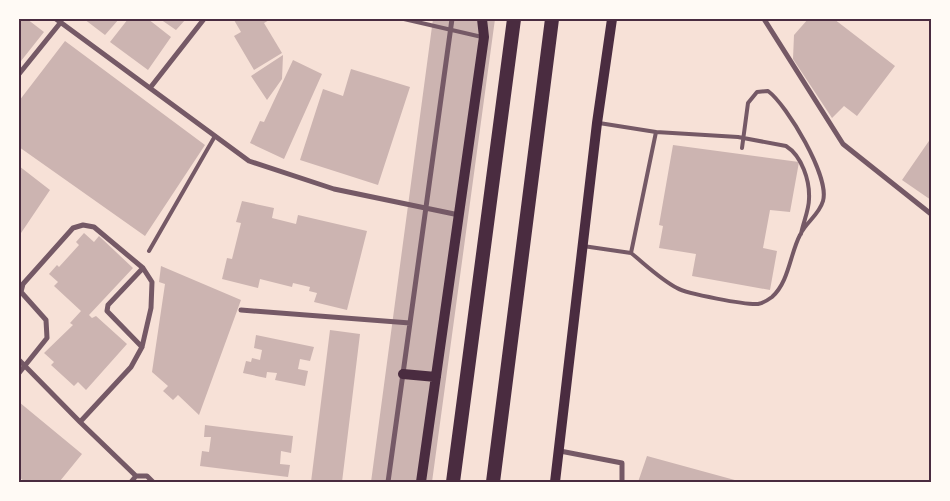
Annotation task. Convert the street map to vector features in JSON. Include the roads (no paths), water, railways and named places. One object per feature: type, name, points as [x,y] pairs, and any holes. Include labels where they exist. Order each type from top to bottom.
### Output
[{"type":"highway","points":[[453,482],[514,19]]},
{"type":"highway","points":[[492,482],[552,19]]},
{"type":"main road","points":[[421,482],[484,37],[482,19]]},
{"type":"main road","points":[[555,482],[597,123],[612,19]]},
{"type":"main road","points":[[403,374],[436,377]]},
{"type":"street","points":[[150,88],[204,19]]},
{"type":"street","points":[[388,482],[424,208],[452,19]]},
{"type":"street","points":[[764,19],[843,144],[931,214]]},
{"type":"street","points":[[19,74],[58,21],[249,160],[334,189],[459,215]]},
{"type":"street","points":[[19,373],[47,338],[46,320],[21,292],[23,284],[73,228],[82,225],[94,227],[143,268],[152,282],[152,308],[142,347],[131,367],[80,422]]},
{"type":"street","points":[[142,347],[107,312],[108,306],[143,268]]},
{"type":"street","points":[[241,310],[410,323]]},
{"type":"street","points":[[19,360],[136,476],[146,476],[153,482]]},
{"type":"street","points":[[560,451],[622,463],[622,482]]},
{"type":"street","points":[[131,482],[136,476]]},
{"type":"lane","points":[[404,19],[484,37]]},
{"type":"lane","points":[[742,148],[748,103],[757,92],[768,91],[785,108],[815,160],[820,176],[824,198],[814,218],[800,234]]},
{"type":"lane","points":[[583,246],[632,253],[662,278],[687,293],[757,304],[765,302],[777,291],[786,275],[810,199],[804,169],[791,149],[786,146],[738,137],[656,132],[597,123]]},
{"type":"lane","points":[[632,253],[656,132]]},
{"type":"lane","points":[[149,251],[215,136]]}]
